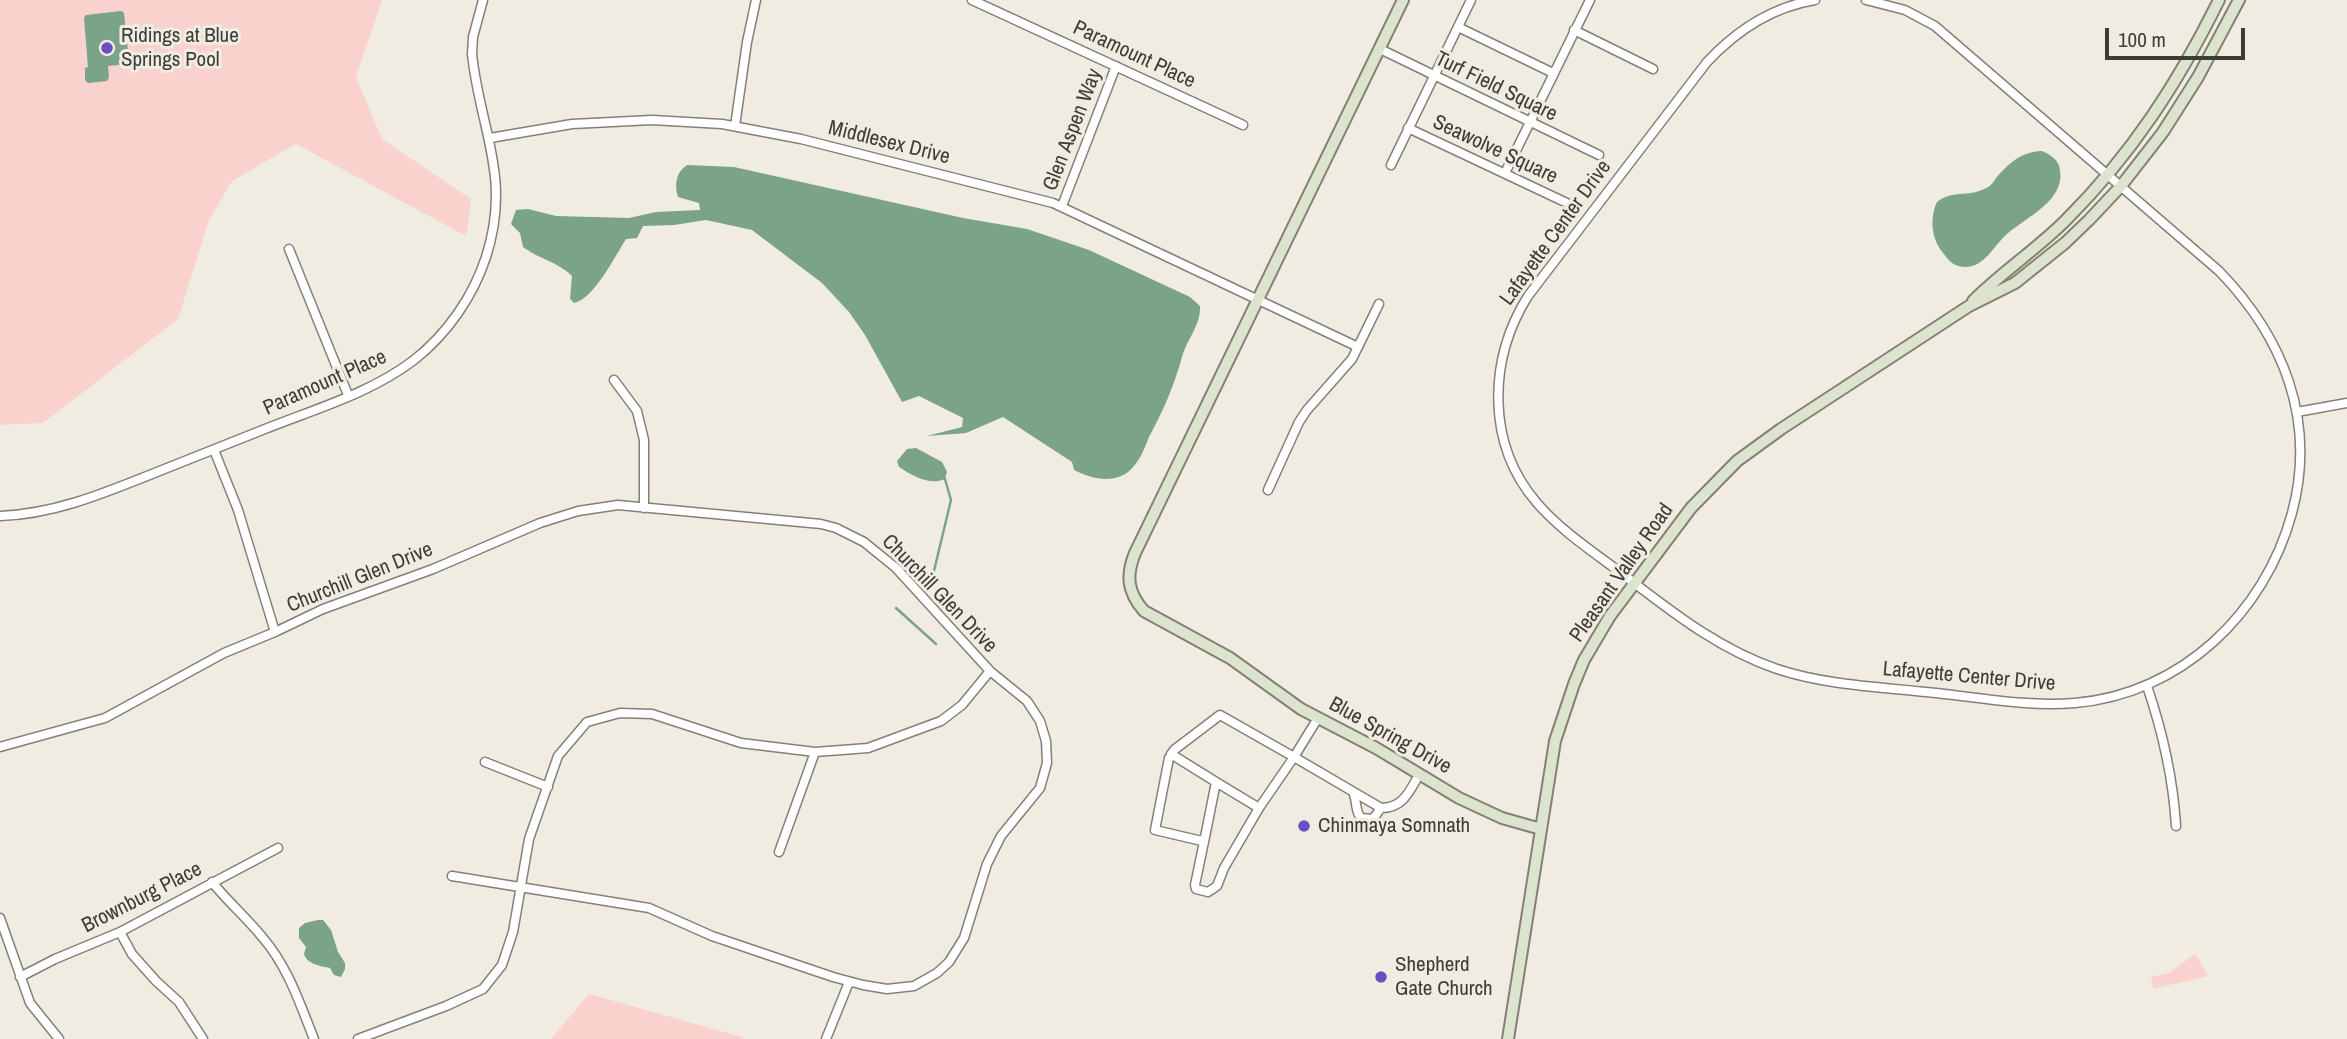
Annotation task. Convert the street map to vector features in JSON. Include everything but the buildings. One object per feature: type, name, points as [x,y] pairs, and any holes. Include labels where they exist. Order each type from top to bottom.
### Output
[{"type":"main road","points":[[1258,299],[1402,0]]},
{"type":"main road","name":"Pleasant Valley Road","points":[[1969,306],[1987,287],[2065,220],[2108,174],[2162,104],[2219,0]]},
{"type":"main road","name":"Pleasant Valley Road","points":[[1508,1039],[1555,741],[1584,660],[1610,616],[1691,508],[1737,461],[1792,421],[1969,306],[2015,283],[2090,220],[2121,186],[2180,106],[2239,0]]},
{"type":"main road","name":"Blue Spring Drive","points":[[1258,299],[1129,568],[1129,588],[1135,600],[1144,611],[1230,657],[1280,696],[1376,748],[1419,775],[1486,811],[1541,829]]},
{"type":"street","name":"Paramount Place","points":[[0,516],[69,506],[376,384],[414,360],[444,332],[468,298],[486,257],[495,214],[495,165],[472,54],[473,37],[483,0]]},
{"type":"street","points":[[735,126],[756,0]]},
{"type":"street","name":"Paramount Place","points":[[972,0],[1243,125]]},
{"type":"street","points":[[1391,164],[1471,0]]},
{"type":"street","points":[[1505,173],[1590,0]]},
{"type":"street","name":"Lafayette Center Drive","points":[[1815,0],[1795,4],[1754,21],[1726,42],[1707,62],[1528,296],[1513,321],[1503,348],[1497,388],[1499,418],[1509,457],[1524,485],[1550,517],[1692,626],[1757,662],[1804,677],[1828,681],[2054,704],[2102,699],[2147,686],[2178,669],[2218,639],[2244,611],[2270,570],[2283,543],[2294,507],[2300,454],[2297,412],[2286,371],[2274,342],[2253,308],[2219,271],[1935,26],[1905,10],[1866,0]]},
{"type":"street","points":[[1458,27],[1553,73]]},
{"type":"street","points":[[1574,30],[1653,69]]},
{"type":"street","name":"Turf Field Square","points":[[1380,49],[1599,155]]},
{"type":"street","name":"Glen Aspen Way","points":[[1062,206],[1116,66]]},
{"type":"street","name":"Middlesex Drive","points":[[490,138],[572,124],[618,120],[687,121],[735,126],[802,139],[1032,196],[1062,206],[1358,347]]},
{"type":"street","name":"Seawolve Square","points":[[1408,128],[1567,203]]},
{"type":"street","points":[[289,249],[348,395]]},
{"type":"street","points":[[1268,490],[1299,422],[1344,370],[1379,304]]},
{"type":"street","points":[[614,380],[638,411],[646,470],[644,508]]},
{"type":"street","points":[[2297,412],[2347,404]]},
{"type":"street","points":[[214,450],[238,510],[275,632]]},
{"type":"street","name":"Churchill Glen Drive","points":[[0,747],[105,718],[224,653],[323,609],[433,569],[540,523],[578,511],[618,505],[784,519],[821,524],[852,536],[873,548],[896,568],[990,671],[1027,701],[1041,721],[1046,741],[1047,763],[1040,788],[1000,836],[987,864],[964,938],[943,968],[914,986],[887,989],[849,982],[712,936],[649,908],[452,876]]},
{"type":"street","points":[[358,1039],[483,989],[502,965],[513,932],[529,839],[558,756],[587,722],[620,713],[652,714],[741,743],[816,752],[868,748],[941,721],[962,705],[990,671]]},
{"type":"street","points":[[2147,686],[2168,755],[2176,826]]},
{"type":"street","points":[[1205,837],[1202,841],[1155,830],[1171,754],[1220,715],[1381,808],[1403,801],[1419,775]]},
{"type":"street","points":[[1216,782],[1195,885],[1203,892],[1213,890],[1220,881],[1224,869],[1259,808],[1318,718]]},
{"type":"street","points":[[779,852],[816,752]]},
{"type":"street","points":[[1171,754],[1259,808]]},
{"type":"street","points":[[485,762],[548,787]]},
{"type":"street","points":[[1353,792],[1361,818],[1373,819],[1381,808]]},
{"type":"street","name":"Brownburg Place","points":[[20,977],[120,932],[278,848]]},
{"type":"street","points":[[212,882],[276,955],[296,993],[314,1039]]},
{"type":"street","points":[[0,919],[30,1003],[59,1039]]},
{"type":"street","points":[[120,932],[132,954],[179,1002],[203,1039]]},
{"type":"street","points":[[826,1039],[849,982]]},
{"type":"shaded area","points":[[0,0],[382,0],[356,77],[382,139],[471,199],[467,232],[464,235],[296,144],[232,181],[209,220],[178,319],[43,423],[0,425]]},
{"type":"shaded area","name":"Ridings at Blue Springs Pool","points":[[121,11],[124,13],[128,64],[108,66],[107,81],[88,83],[85,80],[85,68],[88,67],[84,18],[86,15]]},
{"type":"shaded area","points":[[2042,151],[2054,158],[2060,170],[2060,181],[2050,199],[2007,234],[1989,255],[1978,263],[1965,267],[1950,261],[1937,244],[1933,232],[1932,220],[1937,202],[1949,196],[1986,188],[2016,159],[2028,153]]},
{"type":"shaded area","points":[[687,165],[734,167],[963,218],[1027,229],[1089,250],[1190,297],[1200,306],[1196,326],[1184,350],[1168,398],[1139,460],[1121,476],[1106,479],[1089,476],[1074,470],[1072,462],[1003,417],[966,433],[927,436],[962,427],[963,418],[919,396],[902,402],[865,335],[849,312],[822,283],[752,230],[706,220],[643,226],[637,238],[626,239],[589,294],[574,303],[570,299],[572,276],[561,267],[523,247],[520,233],[511,224],[516,210],[528,209],[556,216],[629,218],[656,212],[700,210],[699,203],[678,197],[677,179],[680,171]]},
{"type":"shaded area","points":[[916,448],[942,462],[947,472],[945,479],[928,481],[899,467],[897,461],[907,449]]},
{"type":"shaded area","points":[[323,920],[331,930],[338,952],[345,963],[341,977],[334,975],[330,968],[311,962],[304,954],[306,947],[299,938],[299,928],[305,923]]},
{"type":"shaded area","points":[[2195,954],[2208,976],[2153,989],[2151,977],[2169,973]]},
{"type":"shaded area","points":[[589,994],[742,1037],[743,1039],[551,1039]]},
{"type":"waterway","points":[[933,575],[951,500],[945,479]]},
{"type":"waterway","points":[[896,608],[936,644]]},
{"type":"place","name":"Ridings at Blue Springs Pool","points":[[107,48]]},
{"type":"place","name":"Chinmaya Somnath","points":[[1304,826]]},
{"type":"place","name":"Shepherd Gate Church","points":[[1381,977]]}]
